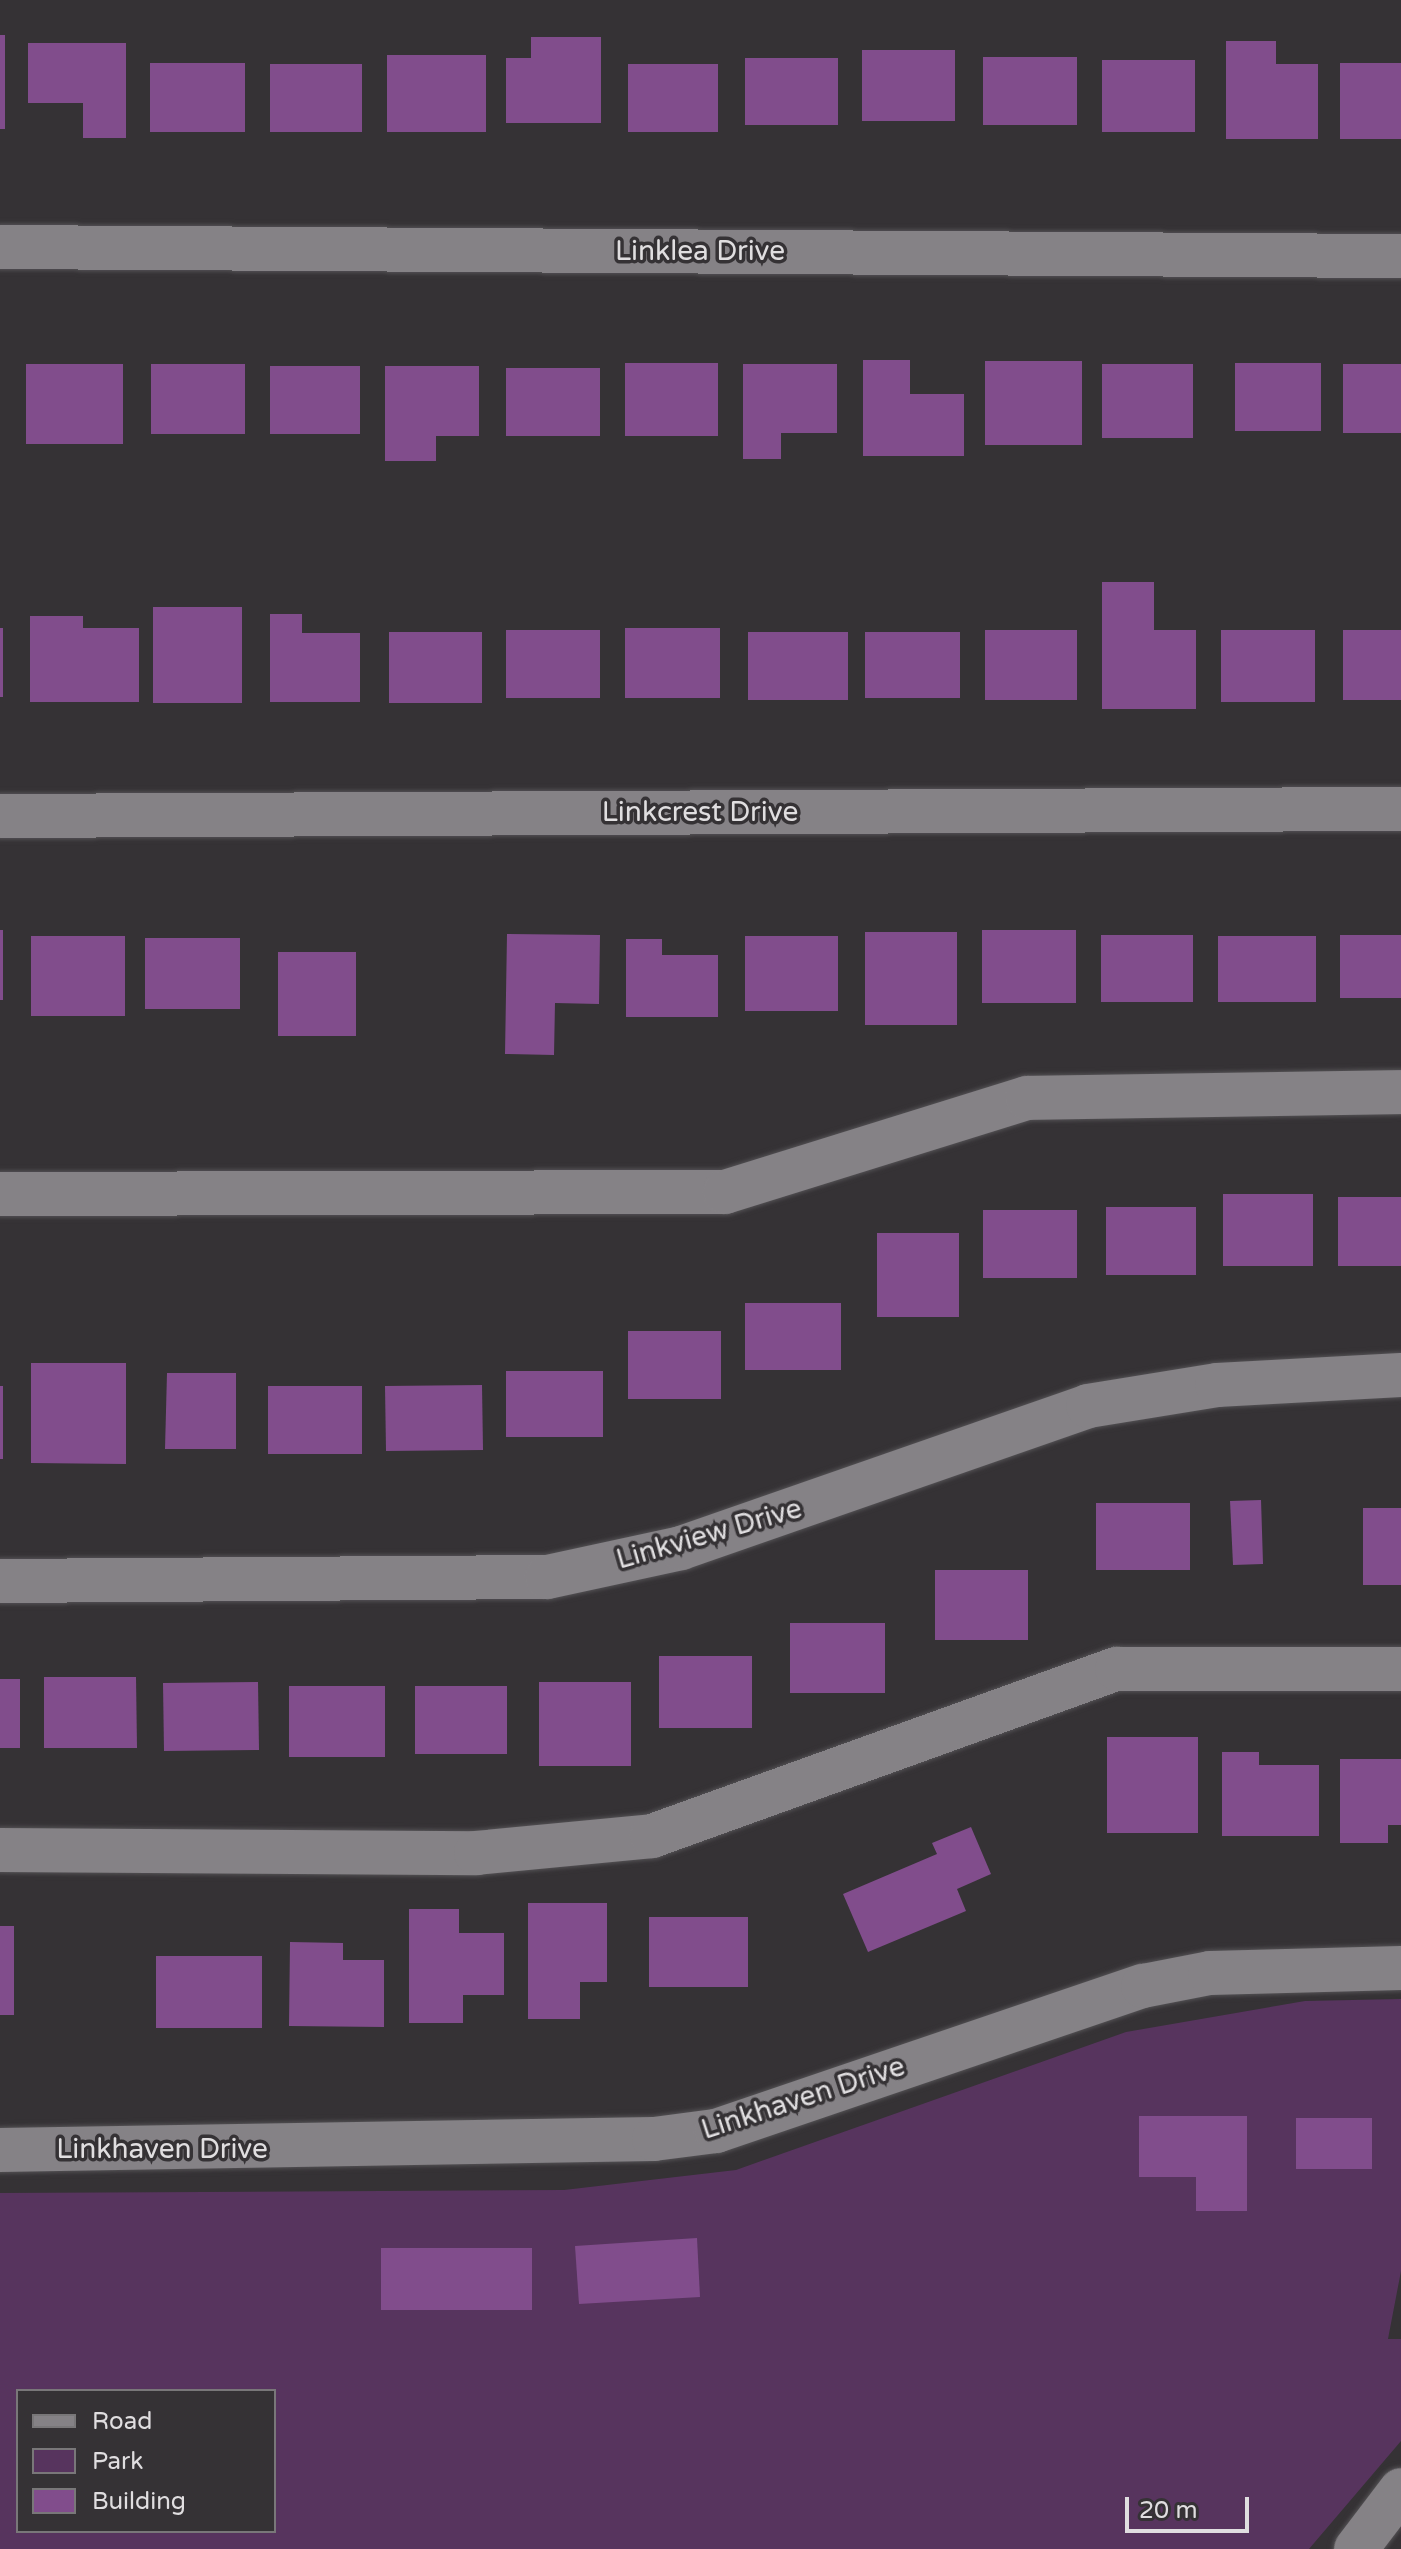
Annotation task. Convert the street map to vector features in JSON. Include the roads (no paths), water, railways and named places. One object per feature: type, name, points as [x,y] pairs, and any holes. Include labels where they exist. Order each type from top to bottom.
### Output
[{"type":"street","name":"Linklea Drive","points":[[0,247],[1401,256]]},
{"type":"street","name":"Linkcrest Drive","points":[[0,816],[1401,809]]},
{"type":"street","points":[[0,1194],[725,1192],[1027,1098],[1401,1092]]},
{"type":"street","name":"Linkview Drive","points":[[0,1581],[547,1577],[681,1548],[1088,1406],[1217,1385],[1401,1375]]},
{"type":"street","points":[[0,1850],[476,1853],[637,1838],[1117,1669],[1401,1669]]},
{"type":"street","name":"Linkhaven Drive","points":[[0,2150],[654,2139],[716,2131],[1143,1986],[1210,1973],[1401,1968]]},
{"type":"street","points":[[1356,2549],[1401,2490]]}]
